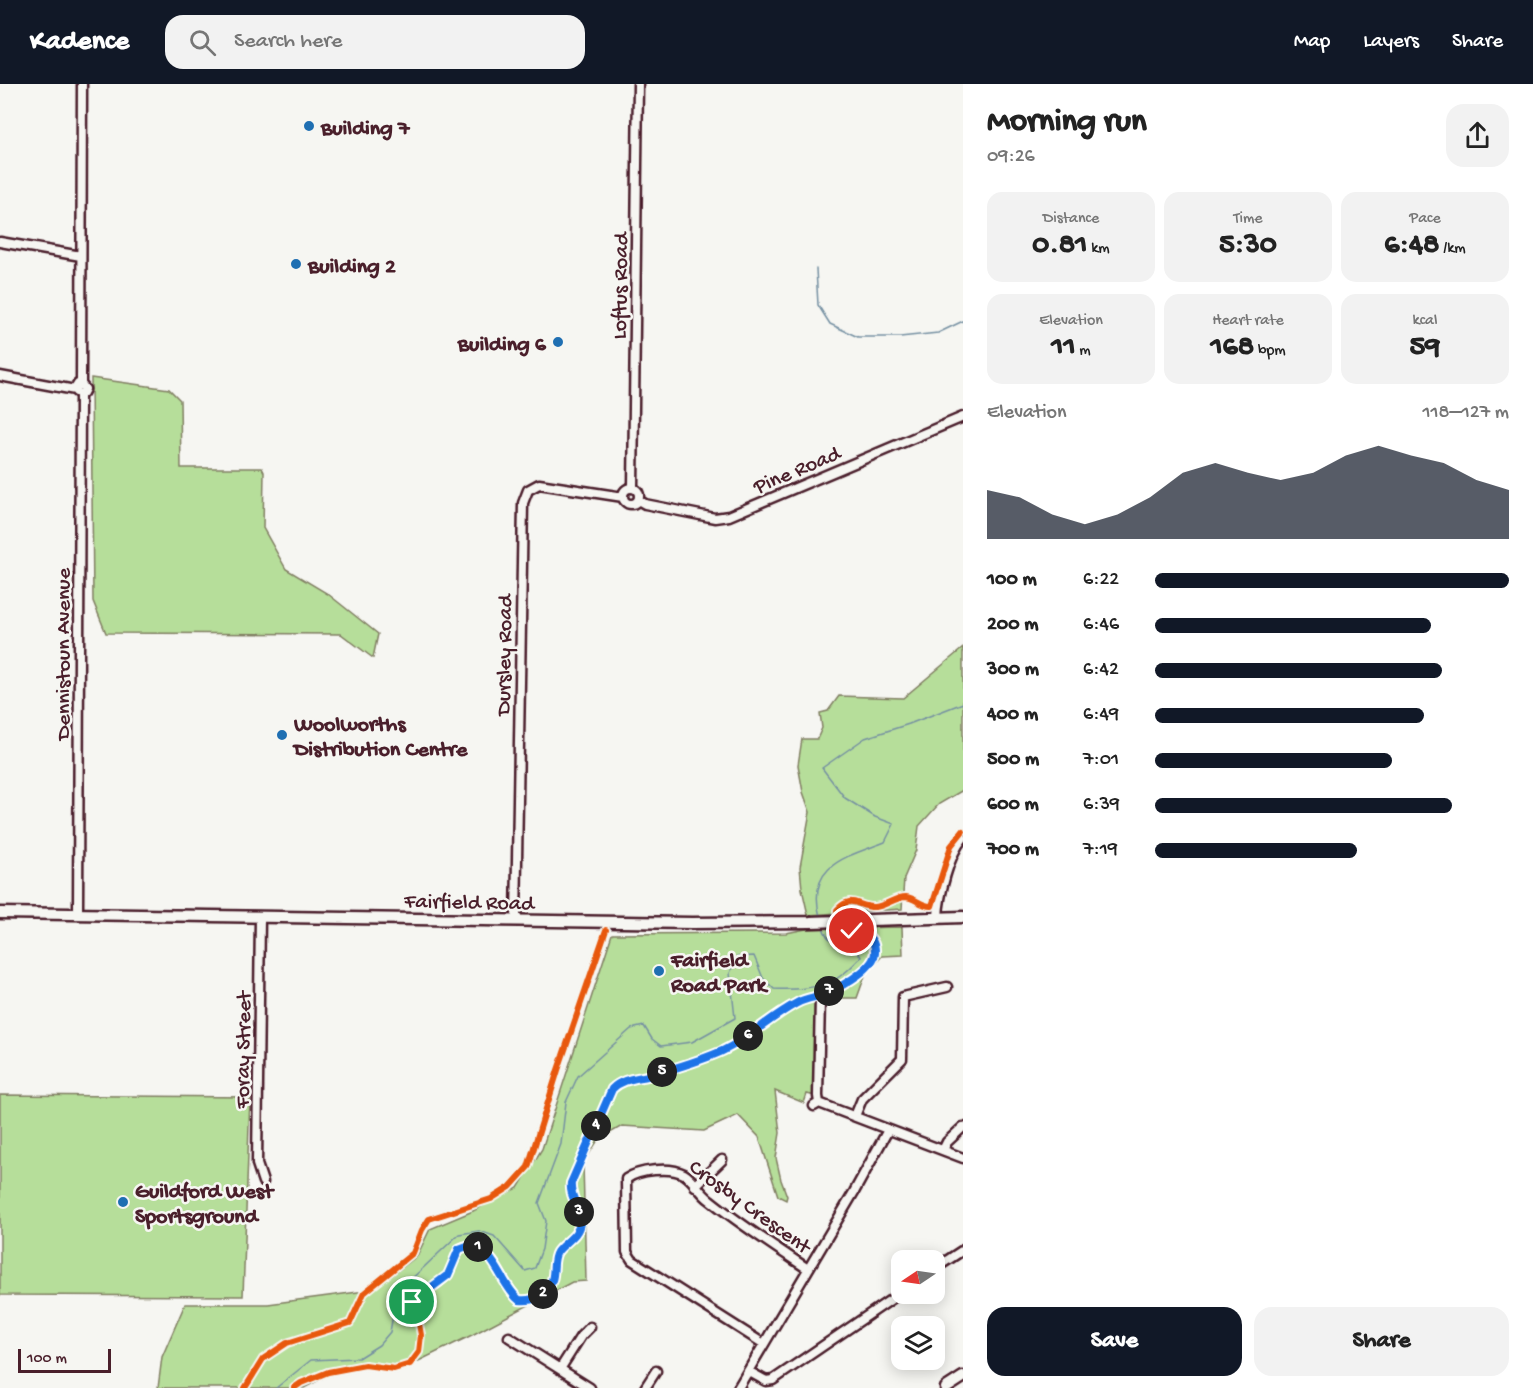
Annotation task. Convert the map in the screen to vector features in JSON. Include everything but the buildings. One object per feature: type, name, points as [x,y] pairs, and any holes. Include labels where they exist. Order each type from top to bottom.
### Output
[{"type":"main road","name":"Fairfield Road","points":[[0,914],[692,923],[963,917]]},
{"type":"main road","points":[[946,1388],[963,1377]]},
{"type":"street","name":"Dennistoun Avenue","points":[[78,914],[82,84]]},
{"type":"street","name":"Loftus Road","points":[[633,487],[638,84]]},
{"type":"street","points":[[0,242],[81,256]]},
{"type":"street","points":[[0,376],[79,390]]},
{"type":"street","name":"Pine Road","points":[[638,500],[645,504],[715,518],[729,516],[963,417]]},
{"type":"street","name":"Dursley Road","points":[[516,920],[523,503],[528,490],[539,484],[623,497]]},
{"type":"street","points":[[633,487],[639,492],[638,500],[634,504],[629,504],[623,497],[625,489],[633,487]]},
{"type":"street","points":[[938,917],[954,852],[963,838]]},
{"type":"street","name":"Foray Street","points":[[260,917],[257,1164],[263,1182]]},
{"type":"street","points":[[855,1116],[862,1099],[902,1059],[903,997],[947,987]]},
{"type":"street","points":[[820,998],[817,1105],[855,1116],[963,1158]]},
{"type":"street","points":[[943,1150],[947,1142],[963,1127]]},
{"type":"street","points":[[738,1388],[888,1130]]},
{"type":"street","points":[[695,1186],[722,1160]]},
{"type":"street","name":"Crosby Crescent","points":[[764,1344],[632,1260],[627,1252],[626,1179],[635,1172],[668,1170],[684,1174],[705,1197],[728,1215],[808,1269]]},
{"type":"street","points":[[945,1262],[963,1250]]},
{"type":"street","points":[[748,1371],[766,1381],[773,1380],[891,1300]]},
{"type":"street","points":[[560,1369],[581,1336],[590,1327]]},
{"type":"street","points":[[509,1338],[590,1388]]},
{"type":"street","points":[[645,1388],[656,1371]]},
{"type":"green space","points":[[91,378],[169,389],[180,400],[181,468],[262,468],[264,472],[263,528],[286,569],[328,594],[378,634],[373,658],[341,634],[106,633],[93,601]]},
{"type":"green space","points":[[963,648],[963,790],[939,804],[919,826],[916,850],[904,878],[902,909],[808,915],[800,867],[810,812],[803,792],[798,765],[802,739],[817,739],[822,728],[820,713],[828,711],[839,696],[903,698]]},
{"type":"green space","name":"Fairfield Road Park","points":[[902,927],[903,955],[882,956],[866,973],[857,998],[817,998],[815,1096],[807,1094],[804,1103],[775,1091],[780,1133],[776,1158],[787,1196],[786,1200],[778,1196],[759,1137],[738,1115],[704,1131],[622,1126],[598,1140],[583,1163],[586,1281],[572,1282],[396,1372],[369,1368],[329,1375],[304,1388],[158,1388],[162,1357],[185,1304],[268,1304],[373,1290],[417,1256],[430,1229],[473,1211],[518,1188],[542,1149],[612,934],[786,933],[806,929]]},
{"type":"green space","name":"Guildford West Sportsground","points":[[0,1095],[250,1097],[243,1296],[0,1295]]},
{"type":"waterway","points":[[816,269],[818,305],[830,324],[858,337],[900,337],[938,333],[963,321]]},
{"type":"waterway","points":[[820,917],[817,899],[819,885],[824,874],[844,858],[885,842],[894,824],[875,817],[845,798],[822,768],[865,738],[963,703]]},
{"type":"waterway","points":[[276,1388],[311,1360],[358,1358],[379,1345],[390,1332],[396,1298],[404,1286],[459,1234],[479,1231],[494,1236],[525,1271],[535,1268],[542,1249],[546,1221],[539,1203],[561,1144],[566,1102],[578,1076],[631,1029],[644,1026],[652,1039],[661,1046],[692,1042],[735,1018],[730,973],[737,957],[754,956],[763,978],[774,989],[810,988],[836,979],[861,957],[854,946],[839,944],[831,940],[823,927]]},
{"type":"cycle path","points":[[819,996],[859,974],[873,958],[874,949],[871,938],[839,929],[837,910],[847,902],[875,907],[906,897],[932,906],[951,846],[963,831]]},
{"type":"cycle path","points":[[245,1388],[263,1359],[287,1343],[350,1323],[364,1293],[413,1253],[429,1219],[491,1199],[510,1187],[528,1167],[558,1070],[606,930]]},
{"type":"cycle path","points":[[294,1388],[328,1372],[365,1365],[394,1369],[410,1364],[419,1352],[421,1335],[419,1324],[410,1312],[412,1302],[447,1276],[456,1255],[464,1246],[474,1246],[489,1257],[520,1300],[530,1300],[540,1296],[552,1280],[557,1252],[579,1228],[580,1218],[571,1183],[612,1089],[627,1080],[655,1074],[720,1052],[733,1046],[792,1005],[819,996],[820,998]]},
{"type":"place","name":"Building 7","points":[[309,126]]},
{"type":"place","name":"Building 2","points":[[296,264]]},
{"type":"place","name":"Building 6","points":[[558,342]]},
{"type":"place","name":"Woolworths Distribution Centre","points":[[282,735]]},
{"type":"place","name":"Fairfield Road Park","points":[[659,971]]},
{"type":"place","name":"Guildford West Sportsground","points":[[123,1202]]},
{"type":"route","points":[[412,1302],[448,1275],[455,1256],[465,1245],[479,1248],[495,1263],[519,1300],[536,1299],[543,1294],[552,1281],[554,1258],[579,1227],[579,1212],[571,1193],[571,1183],[612,1089],[623,1081],[672,1069],[722,1052],[798,1002],[831,991],[855,977],[872,962],[875,949],[871,938],[852,931]]}]
